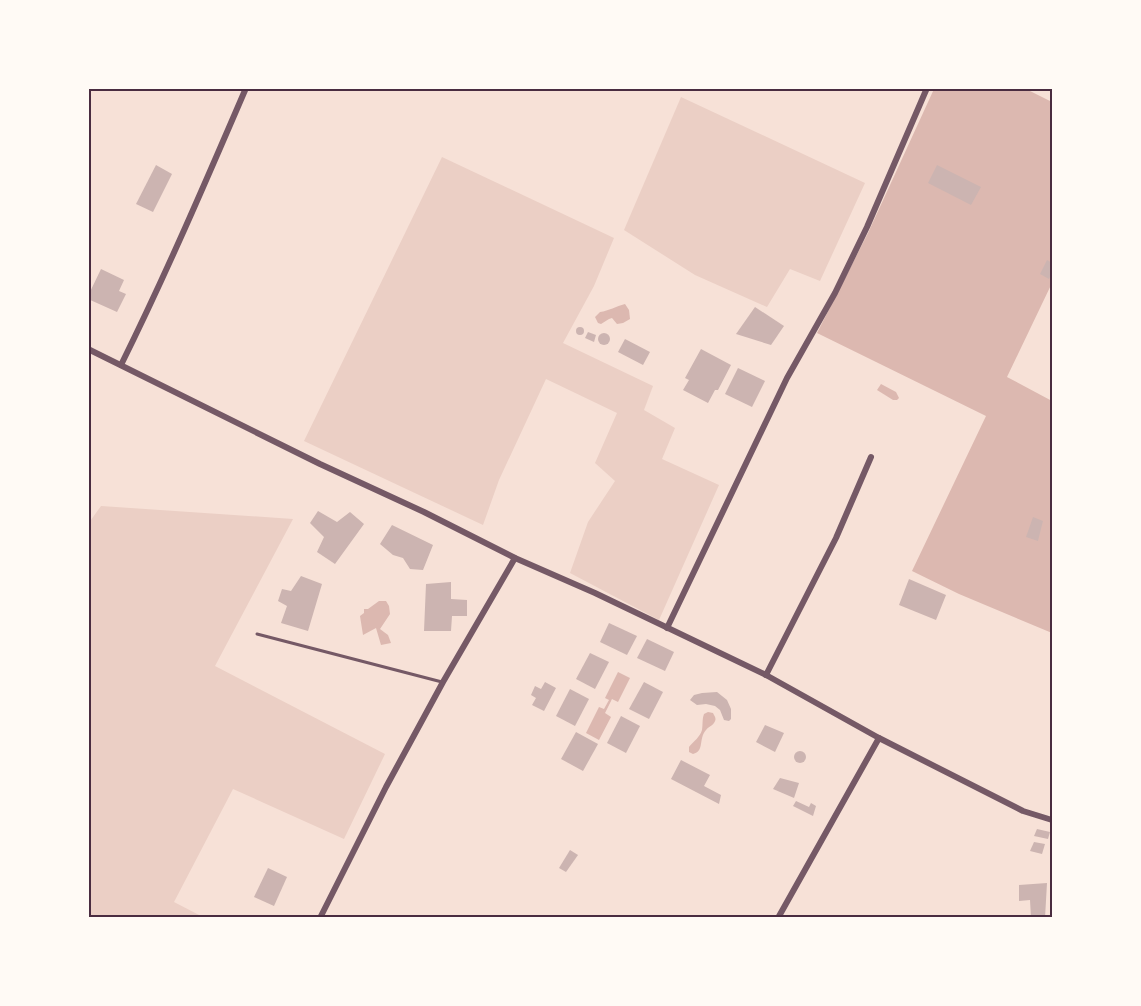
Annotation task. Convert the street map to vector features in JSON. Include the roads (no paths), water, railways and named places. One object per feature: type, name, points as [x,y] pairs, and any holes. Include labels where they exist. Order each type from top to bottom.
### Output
[{"type":"street","points":[[121,365],[156,293],[246,88]]},
{"type":"street","points":[[667,628],[782,387],[835,293],[867,227],[927,88]]},
{"type":"street","points":[[88,350],[320,465],[766,675],[879,738],[1023,811],[1053,820]]},
{"type":"street","points":[[766,675],[826,557],[871,457]]},
{"type":"street","points":[[320,918],[386,787],[443,682],[515,558]]},
{"type":"street","points":[[778,918],[879,738]]},
{"type":"lane","points":[[257,634],[443,682]]}]
